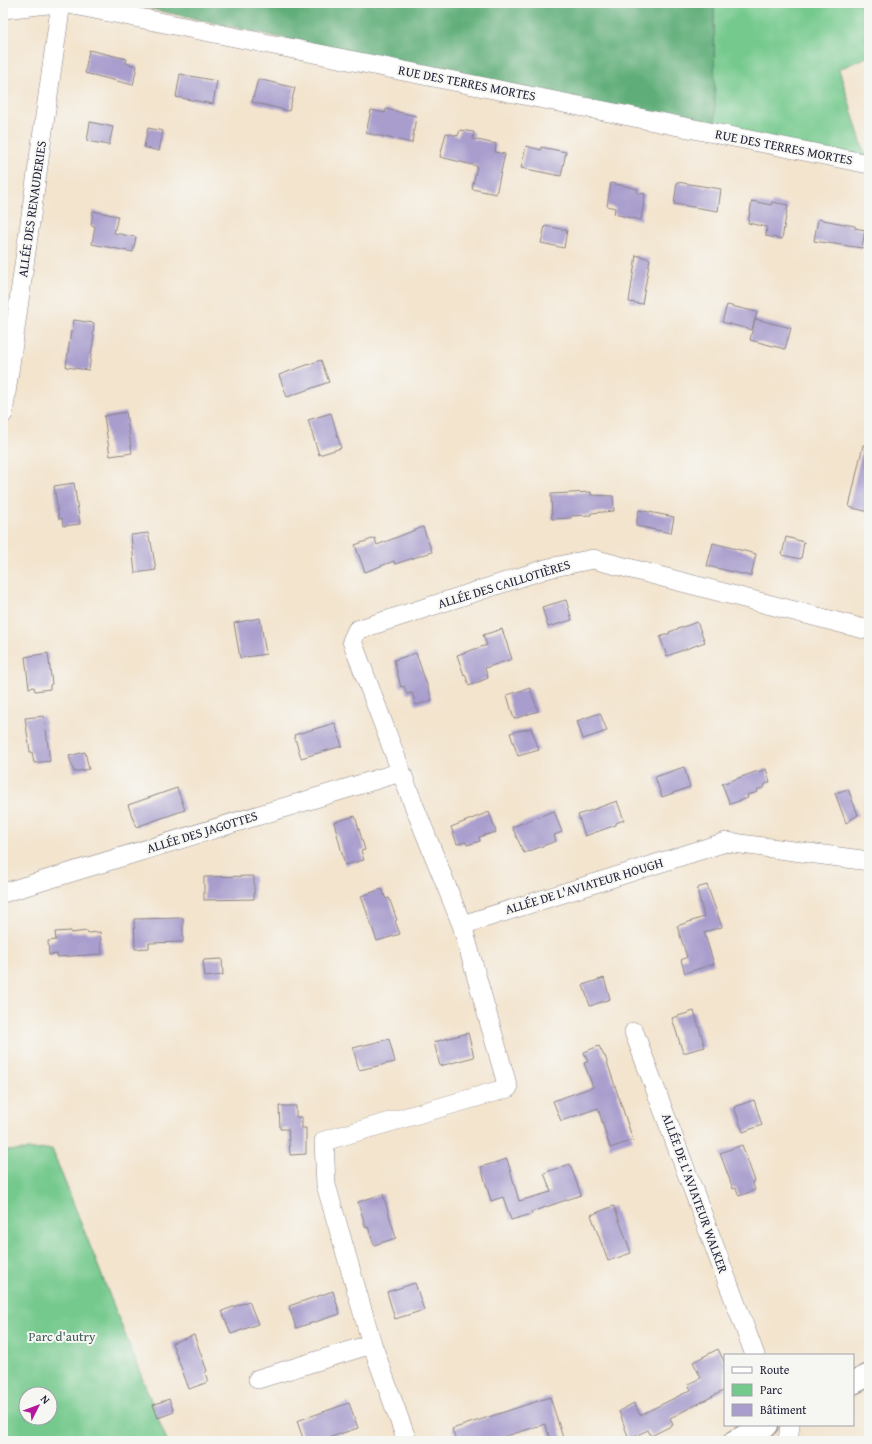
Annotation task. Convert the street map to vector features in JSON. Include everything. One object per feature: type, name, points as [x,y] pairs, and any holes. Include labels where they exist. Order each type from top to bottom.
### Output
[{"type":"main road","points":[[854,1382],[869,1374]]},
{"type":"main road","points":[[735,1441],[765,1426]]},
{"type":"street","points":[[3,9],[57,3]]},
{"type":"street","name":"RUE DES TERRES MORTES","points":[[63,3],[869,164]]},
{"type":"street","name":"ALLÉE DES RENAUDERIES","points":[[3,414],[63,3]]},
{"type":"street","name":"ALLÉE DES CAILLOTIÈRES","points":[[401,772],[352,641],[357,630],[549,568],[593,559],[864,629],[869,628]]},
{"type":"street","points":[[401,772],[462,925],[508,1088],[324,1141],[326,1185],[372,1344],[407,1441]]},
{"type":"street","name":"ALLÉE DES JAGOTTES","points":[[3,893],[401,772]]},
{"type":"street","name":"ALLÉE DE L'AVIATEUR HOUGH","points":[[462,925],[726,842],[869,861]]},
{"type":"street","name":"ALLÉE DE L'AVIATEUR WALKER","points":[[634,1032],[755,1354]]},
{"type":"street","points":[[258,1379],[372,1344]]},
{"type":"street","points":[[788,1441],[790,1426]]},
{"type":"green space","points":[[124,3],[714,3],[715,134]]},
{"type":"green space","points":[[714,3],[869,3],[869,56],[839,69],[868,165],[715,134]]},
{"type":"green space","name":"Parc d'autry","points":[[52,1149],[167,1441],[3,1441],[3,1151]]},
{"type":"building","points":[[89,50],[127,59],[126,63],[137,66],[133,85],[85,73]]},
{"type":"building","points":[[180,74],[217,81],[213,104],[176,97]]},
{"type":"building","points":[[258,79],[295,88],[289,111],[252,102]]},
{"type":"building","points":[[386,109],[416,116],[412,143],[366,133],[371,110],[385,113]]},
{"type":"building","points":[[90,122],[113,127],[109,145],[87,141]]},
{"type":"building","points":[[148,128],[163,131],[159,151],[144,147]]},
{"type":"building","points":[[460,130],[474,132],[473,139],[496,144],[495,152],[505,154],[496,194],[472,189],[477,166],[440,157],[446,133],[458,136]]},
{"type":"building","points":[[526,146],[541,150],[541,147],[566,152],[561,176],[521,168]]},
{"type":"building","points":[[677,182],[721,189],[718,211],[674,204]]},
{"type":"building","points":[[611,183],[638,189],[637,193],[645,194],[641,220],[614,214],[615,208],[607,206]]},
{"type":"building","points":[[752,201],[771,205],[772,202],[788,205],[782,239],[766,236],[767,227],[748,223]]},
{"type":"building","points":[[93,211],[118,216],[114,233],[136,237],[133,252],[92,244],[95,226],[91,225]]},
{"type":"building","points":[[818,219],[855,226],[855,228],[865,230],[862,248],[814,241]]},
{"type":"building","points":[[545,226],[567,230],[564,248],[541,243]]},
{"type":"building","points":[[636,255],[650,259],[642,304],[629,302]]},
{"type":"building","points":[[727,305],[757,312],[752,330],[722,322]]},
{"type":"building","points":[[755,319],[791,328],[785,349],[750,340]]},
{"type":"building","points":[[74,320],[94,323],[94,335],[89,370],[66,367]]},
{"type":"building","points":[[321,360],[329,382],[287,397],[279,375]]},
{"type":"building","points":[[126,412],[132,453],[110,456],[104,416]]},
{"type":"building","points":[[331,413],[341,448],[319,455],[308,420]]},
{"type":"building","points":[[863,445],[869,446],[869,512],[849,507]]},
{"type":"building","points":[[74,483],[80,524],[63,526],[62,518],[59,519],[54,486]]},
{"type":"building","points":[[591,492],[591,495],[613,496],[614,511],[591,513],[591,515],[571,516],[571,518],[552,519],[551,494]]},
{"type":"building","points":[[639,510],[674,517],[671,533],[636,526]]},
{"type":"building","points":[[423,527],[432,552],[395,564],[394,561],[365,572],[355,545],[375,538],[377,545]]},
{"type":"building","points":[[148,533],[156,570],[135,573],[131,535]]},
{"type":"building","points":[[786,537],[804,542],[801,559],[782,555]]},
{"type":"building","points":[[713,543],[756,554],[751,576],[707,566]]},
{"type":"building","points":[[566,600],[572,620],[548,627],[542,607]]},
{"type":"building","points":[[260,618],[266,654],[240,658],[234,623]]},
{"type":"building","points":[[697,622],[705,642],[667,656],[660,637],[670,633],[669,632]]},
{"type":"building","points":[[502,629],[512,659],[485,668],[488,678],[469,686],[457,655],[487,645],[483,635]]},
{"type":"building","points":[[48,653],[52,684],[50,685],[50,689],[35,691],[34,687],[29,688],[25,657]]},
{"type":"building","points":[[416,653],[432,700],[416,705],[412,693],[407,694],[404,686],[401,687],[394,660]]},
{"type":"building","points":[[530,688],[538,711],[514,719],[507,695]]},
{"type":"building","points":[[600,713],[607,731],[583,739],[577,721]]},
{"type":"building","points":[[44,716],[50,761],[34,763],[32,752],[30,752],[25,718]]},
{"type":"building","points":[[335,723],[342,746],[301,758],[294,735]]},
{"type":"building","points":[[531,728],[539,750],[518,756],[510,733]]},
{"type":"building","points":[[85,752],[89,769],[74,772],[69,756]]},
{"type":"building","points":[[684,767],[690,787],[662,797],[655,777]]},
{"type":"building","points":[[766,769],[770,782],[764,785],[765,787],[757,790],[758,792],[747,795],[748,798],[730,804],[722,784]]},
{"type":"building","points":[[177,788],[185,810],[136,827],[128,805]]},
{"type":"building","points":[[848,789],[858,815],[846,823],[835,793]]},
{"type":"building","points":[[617,801],[624,820],[616,823],[616,825],[585,836],[578,815]]},
{"type":"building","points":[[554,811],[562,832],[554,835],[556,841],[524,853],[512,827]]},
{"type":"building","points":[[489,812],[496,832],[479,837],[480,841],[467,845],[466,842],[457,844],[451,827]]},
{"type":"building","points":[[355,816],[365,850],[361,851],[364,860],[345,865],[334,822]]},
{"type":"building","points":[[254,876],[254,899],[204,900],[204,877]]},
{"type":"building","points":[[707,885],[722,927],[704,932],[714,964],[685,973],[681,960],[687,957],[677,926],[704,917],[697,888]]},
{"type":"building","points":[[382,889],[386,899],[389,898],[397,920],[395,921],[400,934],[377,941],[361,896]]},
{"type":"building","points":[[183,918],[183,942],[149,943],[149,948],[135,949],[134,919]]},
{"type":"building","points":[[71,931],[71,933],[87,931],[88,933],[100,932],[102,954],[57,957],[57,954],[49,955],[48,941],[56,940],[55,932]]},
{"type":"building","points":[[222,959],[223,975],[205,977],[203,960]]},
{"type":"building","points":[[604,978],[610,999],[590,1006],[583,985]]},
{"type":"building","points":[[694,1011],[705,1047],[683,1053],[672,1018]]},
{"type":"building","points":[[468,1033],[474,1057],[440,1066],[434,1042]]},
{"type":"building","points":[[389,1039],[395,1062],[359,1070],[353,1048]]},
{"type":"building","points":[[599,1046],[605,1056],[633,1140],[610,1148],[598,1108],[561,1121],[553,1101],[593,1087],[584,1063],[588,1062],[584,1052]]},
{"type":"building","points":[[754,1100],[762,1125],[743,1132],[734,1107]]},
{"type":"building","points":[[279,1106],[296,1106],[296,1117],[302,1117],[302,1128],[306,1128],[306,1154],[290,1155],[288,1129],[280,1129]]},
{"type":"building","points":[[742,1145],[755,1181],[752,1182],[755,1190],[739,1196],[736,1188],[733,1189],[720,1153]]},
{"type":"building","points":[[507,1159],[519,1201],[551,1192],[544,1173],[570,1164],[581,1195],[531,1212],[532,1214],[511,1220],[503,1197],[491,1201],[481,1167]]},
{"type":"building","points":[[383,1194],[396,1238],[374,1245],[368,1227],[366,1228],[358,1202]]},
{"type":"building","points":[[614,1206],[631,1253],[608,1261],[591,1215]]},
{"type":"building","points":[[415,1283],[424,1310],[395,1319],[387,1292]]},
{"type":"building","points":[[333,1291],[340,1314],[296,1328],[289,1306]]},
{"type":"building","points":[[249,1301],[258,1324],[231,1334],[222,1311]]},
{"type":"building","points":[[194,1335],[207,1371],[205,1373],[208,1382],[189,1389],[172,1343]]},
{"type":"building","points":[[718,1349],[724,1361],[724,1391],[670,1418],[673,1425],[651,1436],[648,1430],[629,1439],[619,1411],[634,1403],[640,1415],[691,1390],[688,1384],[701,1378],[693,1362]]},
{"type":"building","points":[[550,1397],[564,1441],[551,1441],[545,1424],[500,1438],[501,1441],[456,1441],[452,1429]]},
{"type":"building","points":[[169,1399],[174,1412],[158,1418],[153,1405]]},
{"type":"building","points":[[349,1403],[358,1428],[319,1441],[304,1441],[297,1421]]}]
